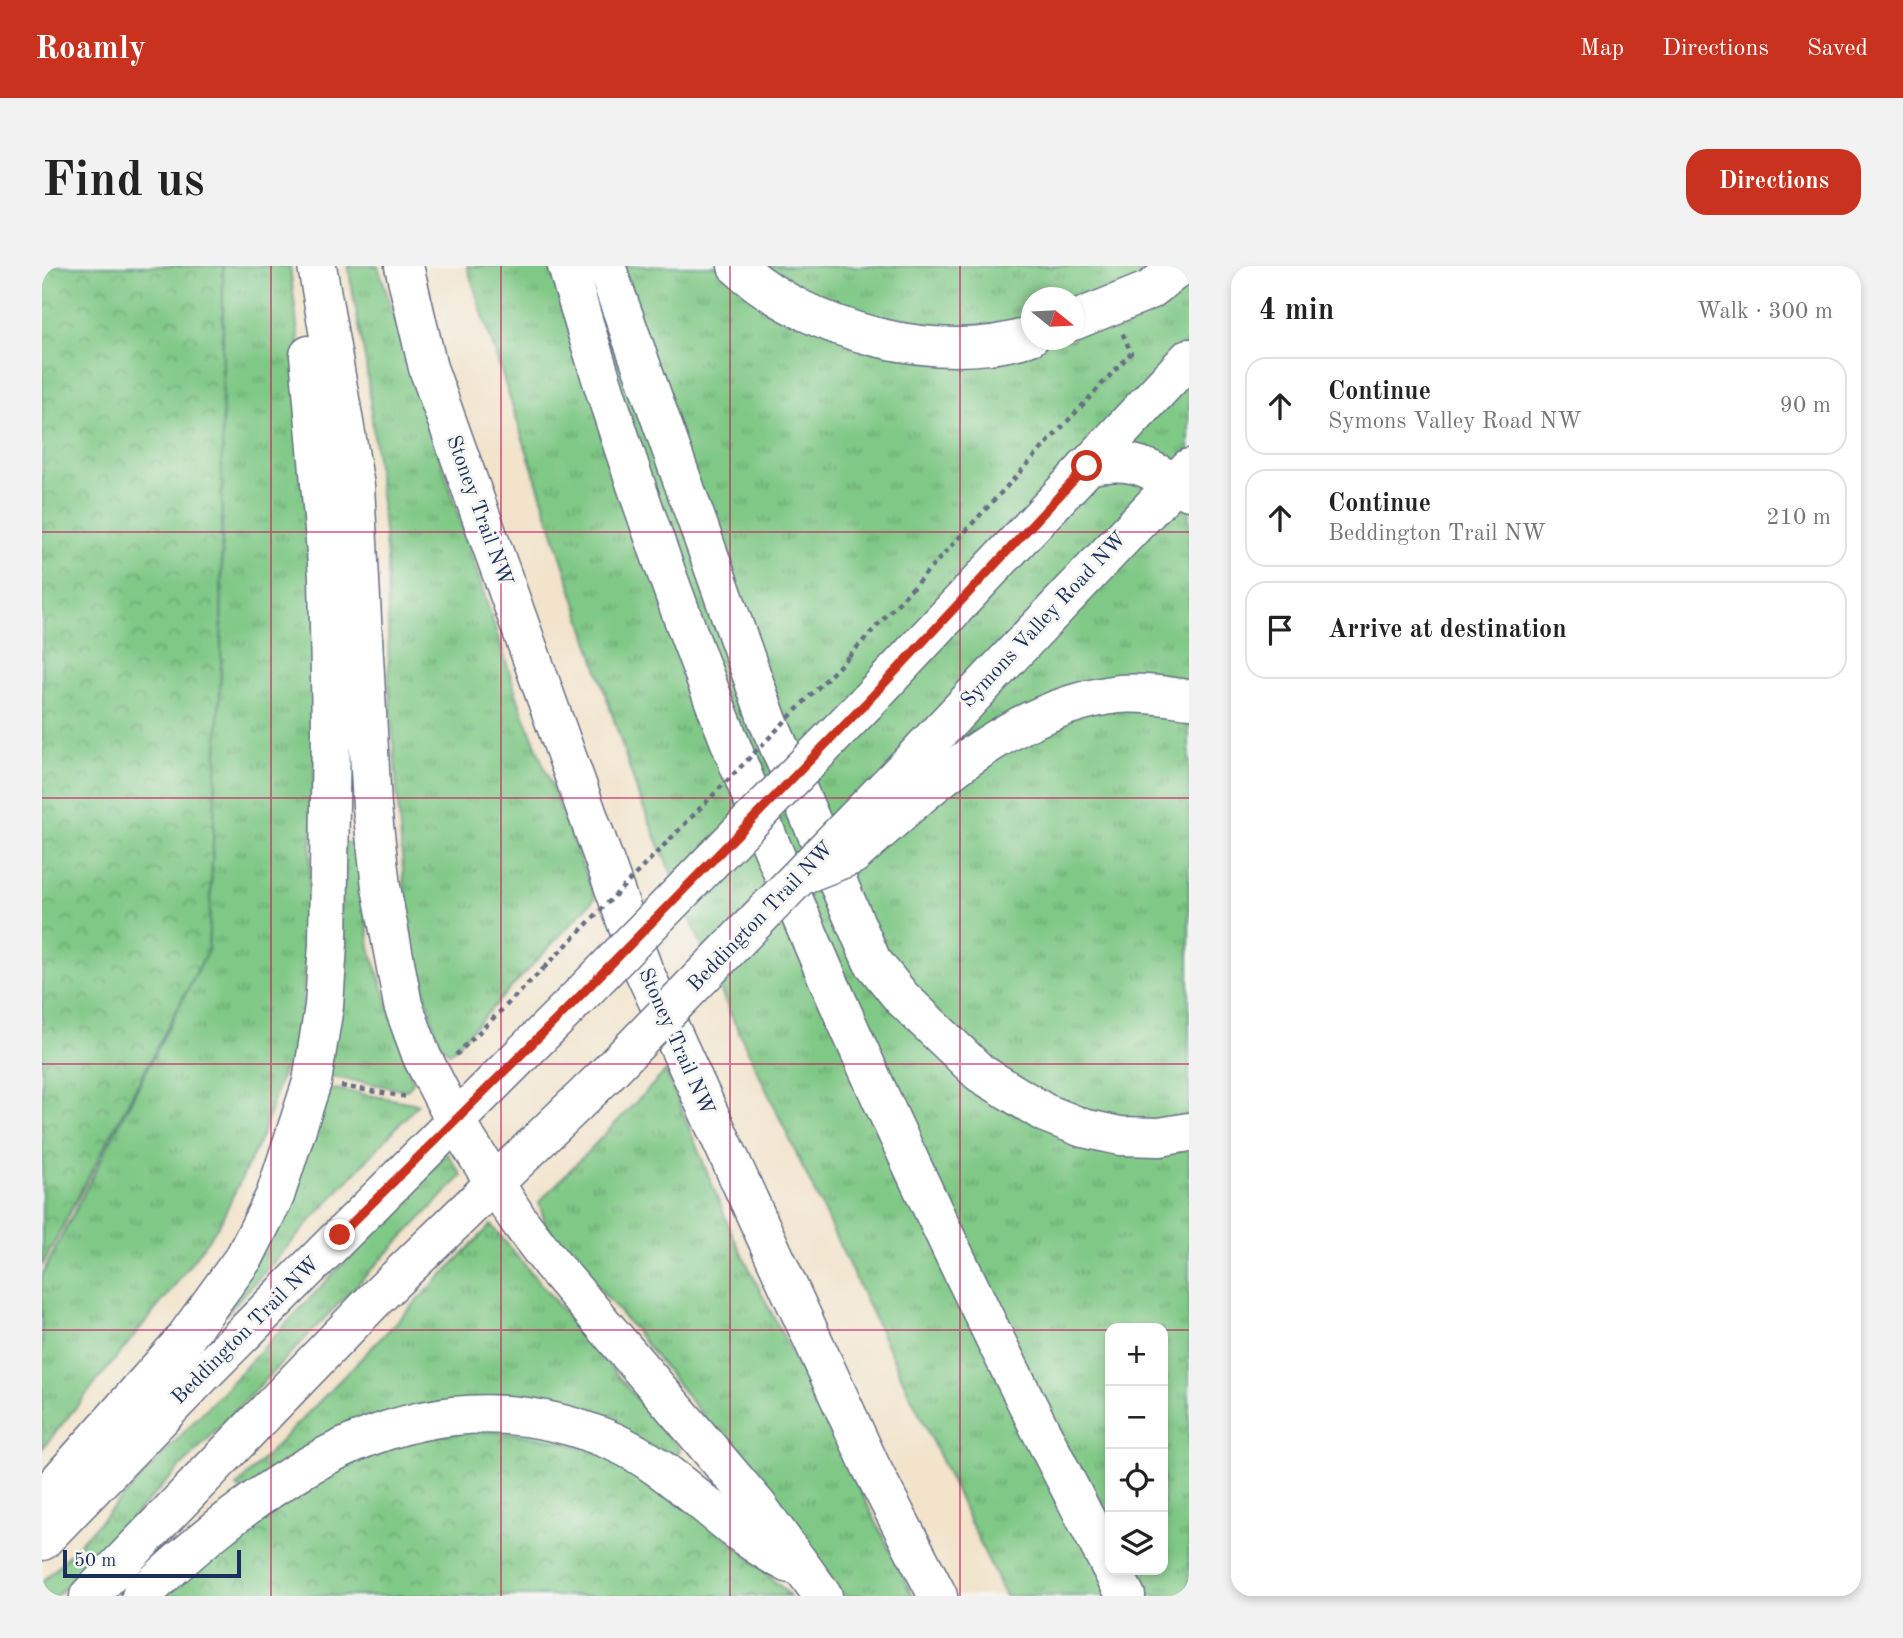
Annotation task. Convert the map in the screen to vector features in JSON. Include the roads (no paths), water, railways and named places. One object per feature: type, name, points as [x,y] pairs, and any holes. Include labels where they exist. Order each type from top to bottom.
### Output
[{"type":"main road","points":[[42,1500],[183,1340],[244,1256],[275,1196],[312,1082],[324,1006],[328,944],[331,714],[328,576],[300,266]]},
{"type":"main road","points":[[317,266],[355,486],[372,807],[391,948],[402,1005],[422,1058],[455,1121],[551,1263],[757,1505],[813,1583]]},
{"type":"main road","name":"Stoney Trail NW","points":[[404,266],[428,368],[643,969],[871,1467],[938,1596]]},
{"type":"main road","points":[[567,266],[595,364],[725,733],[872,1082],[1013,1378],[1105,1556]]},
{"type":"main road","points":[[606,266],[768,721],[872,961],[902,998],[971,1065],[1045,1113],[1083,1128],[1120,1136],[1160,1137],[1189,1132]]},
{"type":"main road","points":[[737,266],[808,311],[848,328],[886,339],[975,348],[1021,338]]},
{"type":"main road","points":[[1084,316],[1150,290],[1181,266]]},
{"type":"main road","points":[[1087,466],[1189,358]]},
{"type":"main road","points":[[1087,466],[1116,460],[1131,462],[1184,481]]},
{"type":"main road","name":"Beddington Trail NW","points":[[42,1541],[865,704],[1087,466]]},
{"type":"main road","name":"Symons Valley Road NW","points":[[907,786],[1184,481]]},
{"type":"main road","points":[[907,786],[949,771],[1047,711],[1120,694],[1189,699]]},
{"type":"main road","name":"Beddington Trail NW","points":[[89,1596],[376,1298],[605,1076],[802,875],[853,855],[907,786]]},
{"type":"main road","points":[[141,1596],[242,1508],[280,1481],[328,1454],[405,1424],[446,1417],[491,1414],[569,1427],[613,1441],[681,1484],[768,1553],[813,1583]]},
{"type":"main road","points":[[1115,1575],[1126,1596]]}]
